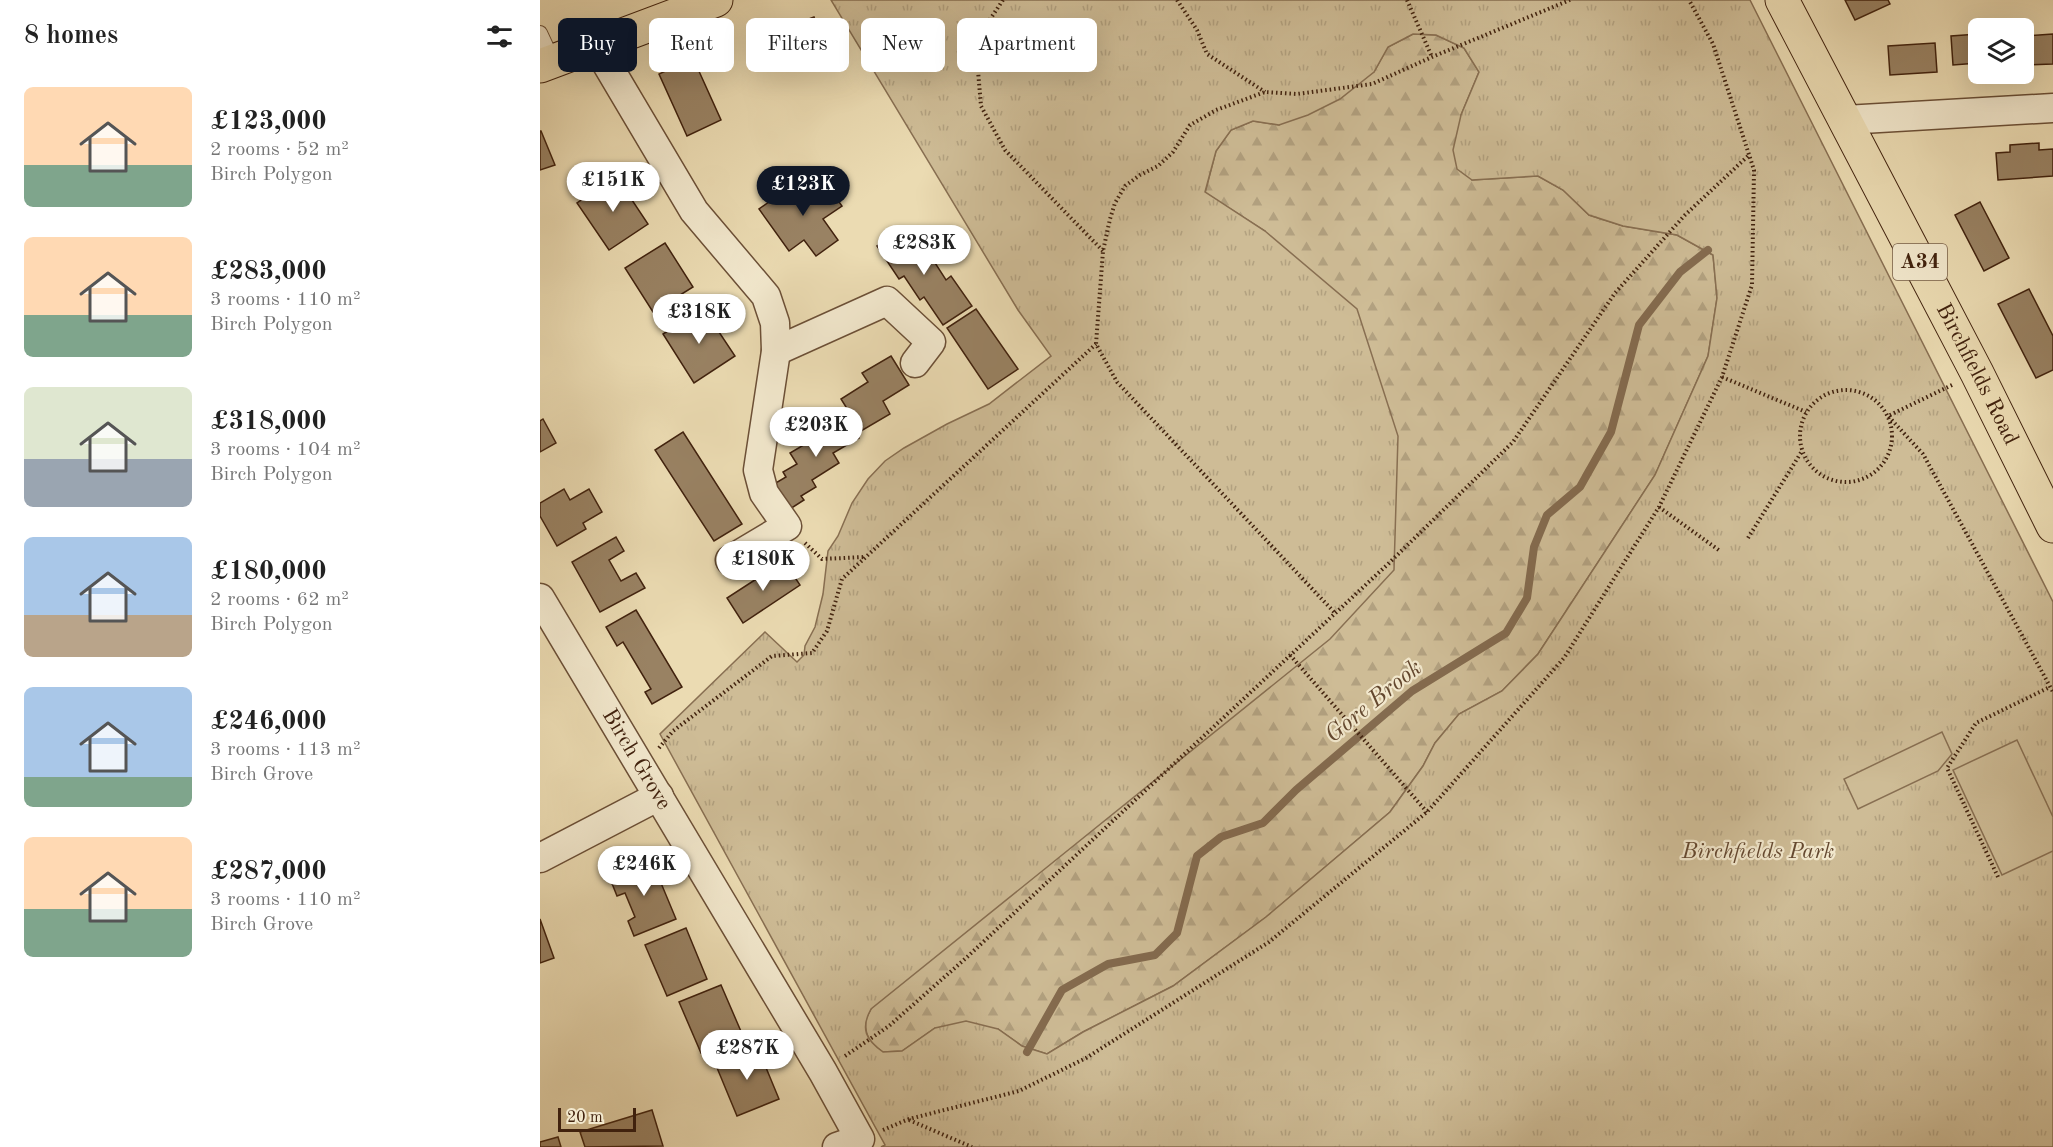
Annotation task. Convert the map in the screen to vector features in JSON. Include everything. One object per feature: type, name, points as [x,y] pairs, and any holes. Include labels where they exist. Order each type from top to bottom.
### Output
[{"type":"highway","points":[[637,29],[716,0]]},
{"type":"highway","name":"Birchfields Road","points":[[1782,0],[1977,373],[2053,526]]},
{"type":"street","points":[[612,72],[694,211],[766,296],[776,323],[776,351],[758,470],[764,493],[787,526],[730,560]]},
{"type":"street","points":[[1845,120],[2053,108]]},
{"type":"street","points":[[776,351],[887,301],[931,342],[915,363]]},
{"type":"street","name":"Birch Grove","points":[[540,597],[823,1072],[848,1143]]},
{"type":"street","points":[[540,858],[659,796]]},
{"type":"path","points":[[1003,0],[989,21],[977,59],[981,106],[1005,150],[1103,251]]},
{"type":"path","points":[[1177,0],[1197,30],[1207,54],[1265,92]]},
{"type":"path","points":[[1407,0],[1432,57]]},
{"type":"path","points":[[1334,612],[1116,382],[1096,344],[1103,251],[1116,203],[1125,186],[1158,166],[1173,152],[1190,125],[1216,110],[1265,92],[1297,94],[1372,84],[1570,0]]},
{"type":"path","points":[[848,1143],[909,1119],[1019,1091],[1086,1058],[1269,942],[1427,812],[1564,658],[1659,507],[1722,377],[1752,285],[1754,170],[1713,44],[1689,0]]},
{"type":"path","points":[[823,1072],[889,1026],[966,958],[1388,564],[1513,442],[1615,293],[1685,215],[1749,155]]},
{"type":"path","points":[[641,765],[673,731],[772,656],[812,653],[827,631],[842,579],[1096,344]]},
{"type":"path","points":[[1888,416],[1977,373]]},
{"type":"path","points":[[1722,377],[1806,412]]},
{"type":"path","points":[[1888,416],[1892,431],[1891,445],[1886,459],[1876,471],[1863,479],[1849,482],[1834,481],[1820,474],[1809,464],[1802,451],[1800,431],[1806,412],[1816,400],[1828,393],[1856,390],[1869,395],[1880,404],[1923,454],[2052,690],[1976,723],[1947,768],[1998,877]]},
{"type":"path","points":[[1748,538],[1802,451]]},
{"type":"path","points":[[1659,507],[1720,550]]},
{"type":"path","points":[[787,526],[822,559],[865,557]]},
{"type":"path","points":[[1290,655],[1427,812]]},
{"type":"path","points":[[909,1119],[972,1147]]},
{"type":"green space","name":"Birchfields Park","points":[[831,0],[1750,0],[2053,602],[2053,1147],[881,1147],[885,1145],[660,734],[765,632],[797,662],[804,655],[805,646],[815,627],[823,594],[828,551],[838,536],[852,503],[868,479],[885,461],[904,448],[989,404],[1051,356],[1018,310],[874,72],[945,72],[945,18],[861,18],[861,50],[849,30],[849,18],[842,18]],"holes":[[[1413,34],[1436,35],[1464,48],[1479,72],[1461,115],[1453,150],[1457,169],[1472,180],[1538,176],[1563,190],[1589,215],[1623,226],[1677,235],[1713,255],[1717,298],[1708,356],[1655,475],[1538,654],[1502,691],[1459,714],[1435,743],[1423,766],[1390,812],[1266,917],[1173,986],[1083,1032],[1047,1054],[1022,1046],[998,1029],[966,1021],[935,1028],[902,1051],[883,1052],[872,1043],[866,1034],[866,1022],[871,1009],[1330,639],[1394,570],[1398,436],[1357,309],[1265,231],[1205,192],[1216,151],[1231,130],[1253,121],[1279,125],[1308,115],[1340,99],[1374,72],[1388,47]]]},
{"type":"green space","points":[[1413,34],[1436,35],[1464,48],[1479,72],[1461,115],[1472,180],[1538,176],[1563,190],[1589,215],[1623,226],[1677,235],[1713,255],[1717,298],[1708,356],[1655,475],[1538,654],[1502,691],[1459,714],[1435,743],[1423,766],[1390,812],[1266,917],[1173,986],[1083,1032],[1047,1054],[1022,1046],[998,1029],[935,1028],[902,1051],[883,1052],[869,1038],[866,1019],[1265,231],[1205,193],[1216,151],[1231,130],[1253,121],[1279,125],[1374,72],[1388,47]]},
{"type":"green space","points":[[1942,732],[1952,754],[1938,771],[1858,809],[1844,779]]},
{"type":"green space","points":[[2017,740],[2053,817],[2053,851],[2002,875],[1953,770]]},
{"type":"building","points":[[1845,0],[1888,0],[1890,4],[1855,20]]},
{"type":"building","points":[[2053,34],[2053,64],[2034,65],[2034,35]]},
{"type":"building","points":[[1968,35],[1968,64],[1953,65],[1951,36]]},
{"type":"building","points":[[1935,43],[1937,72],[1890,75],[1888,46]]},
{"type":"building","points":[[699,72],[721,120],[687,136],[659,74]]},
{"type":"building","points":[[540,131],[555,165],[540,170]]},
{"type":"building","points":[[2039,143],[2039,150],[2053,149],[2053,176],[1998,180],[1996,153],[2010,152],[2010,145]]},
{"type":"building","points":[[616,176],[648,224],[609,250],[577,203]]},
{"type":"building","points":[[797,182],[807,197],[826,184],[842,206],[823,219],[838,240],[816,256],[804,240],[789,251],[759,209]]},
{"type":"building","points":[[1980,202],[2009,258],[1984,271],[1955,215]]},
{"type":"building","points":[[905,226],[927,257],[930,255],[946,280],[951,276],[972,306],[943,325],[924,297],[920,300],[904,276],[899,279],[877,246]]},
{"type":"building","points":[[665,243],[693,287],[653,312],[625,268]]},
{"type":"building","points":[[2029,289],[2053,336],[2053,370],[2036,378],[1998,304]]},
{"type":"building","points":[[703,308],[735,356],[694,383],[663,334]]},
{"type":"building","points":[[976,309],[1018,369],[988,389],[947,328]]},
{"type":"building","points":[[891,356],[909,385],[883,401],[890,414],[861,431],[841,399],[868,382],[862,373]]},
{"type":"building","points":[[842,410],[859,438],[833,453],[839,463],[812,480],[816,487],[801,496],[804,500],[790,509],[774,484],[786,477],[783,472],[797,464],[790,453],[819,436],[814,427]]},
{"type":"building","points":[[543,419],[556,443],[540,452],[540,421]]},
{"type":"building","points":[[683,432],[742,524],[714,541],[655,450]]},
{"type":"building","points":[[564,489],[570,500],[589,489],[602,512],[583,523],[586,529],[557,546],[540,516],[540,503]]},
{"type":"building","points":[[616,537],[624,551],[609,560],[621,581],[636,573],[645,588],[600,612],[572,562]]},
{"type":"building","points":[[784,561],[800,585],[743,623],[727,598]]},
{"type":"building","points":[[636,610],[682,687],[652,704],[645,692],[651,689],[623,642],[617,646],[606,627]]},
{"type":"building","points":[[651,859],[676,919],[634,936],[628,921],[635,917],[625,893],[617,896],[609,876]]},
{"type":"building","points":[[540,919],[554,958],[540,963]]},
{"type":"building","points":[[686,928],[707,979],[667,996],[645,945]]},
{"type":"building","points":[[721,985],[743,1036],[701,1053],[679,1002]]},
{"type":"building","points":[[757,1046],[779,1099],[737,1116],[715,1063]]},
{"type":"building","points":[[652,1110],[663,1146],[585,1147],[580,1132]]},
{"type":"building","points":[[558,1137],[561,1147],[540,1147],[540,1142]]},
{"type":"waterway","name":"Gore Brook","points":[[1027,1052],[1062,990],[1108,964],[1155,955],[1177,933],[1197,856],[1221,837],[1263,823],[1296,790],[1412,691],[1506,633],[1527,598],[1534,547],[1547,515],[1580,487],[1611,432],[1639,325],[1680,272],[1708,250]]}]
